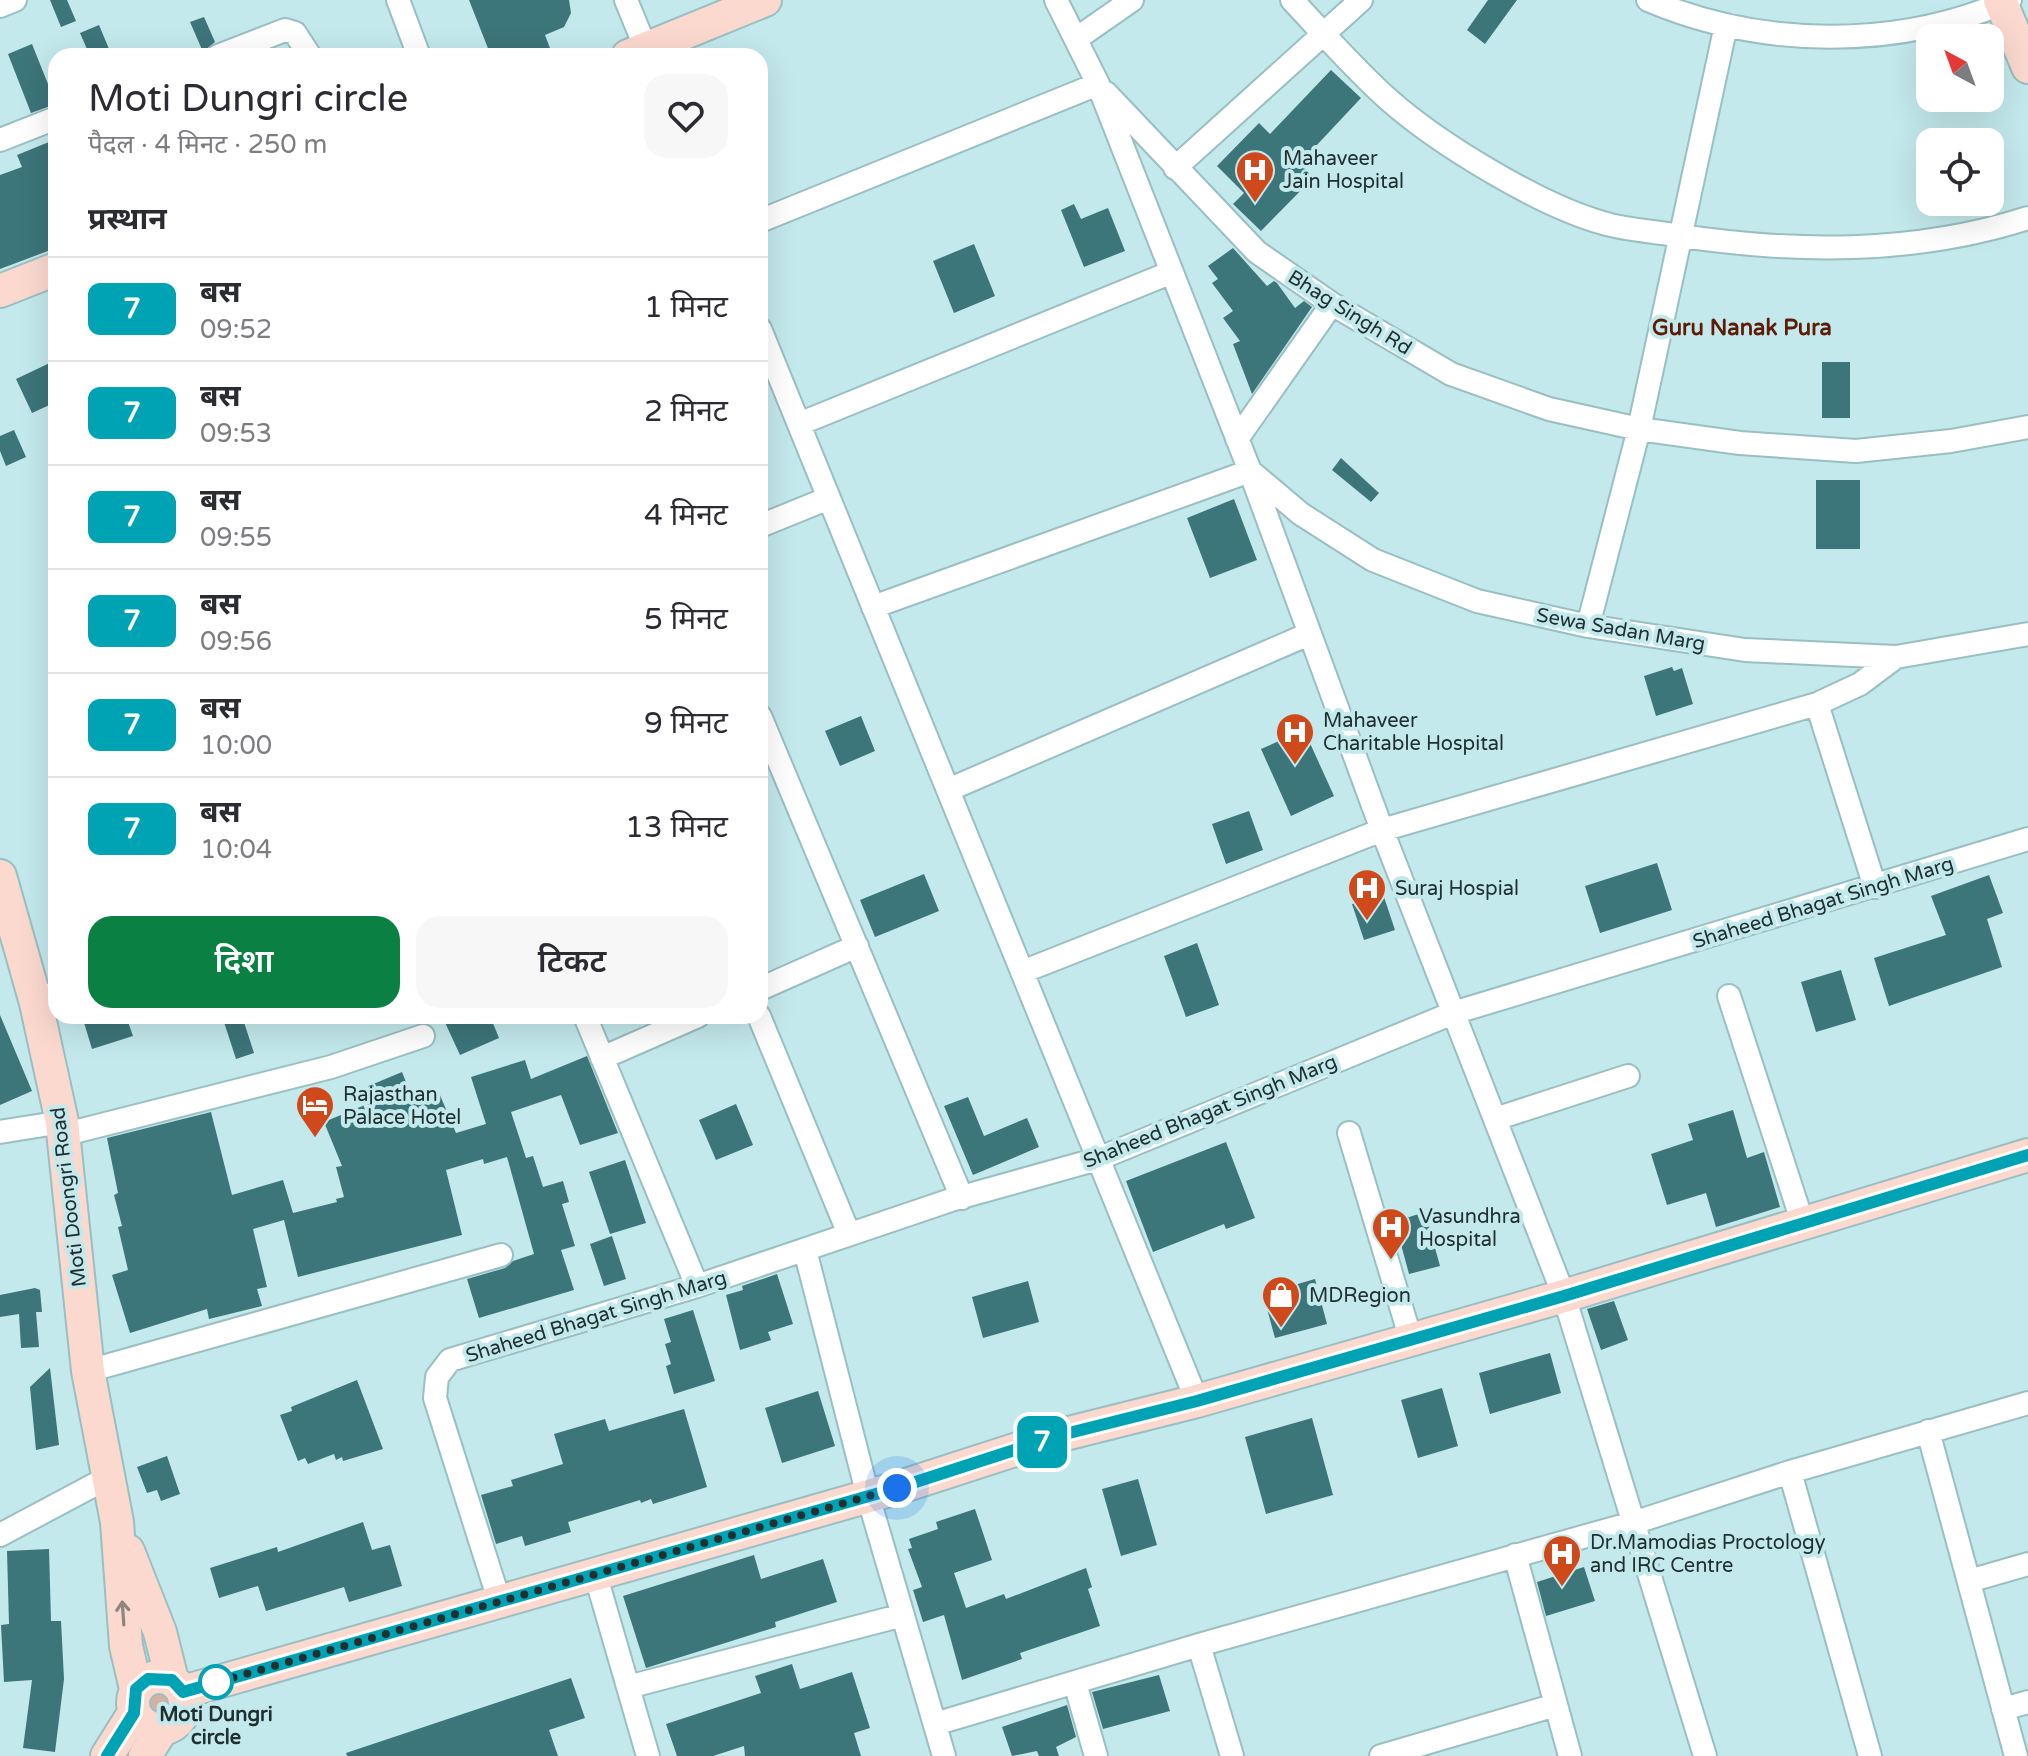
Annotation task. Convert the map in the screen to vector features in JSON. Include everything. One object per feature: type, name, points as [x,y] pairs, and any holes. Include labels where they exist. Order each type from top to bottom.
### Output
[{"type":"street","points":[[0,6],[15,0]]},
{"type":"street","points":[[398,0],[416,48]]},
{"type":"street","points":[[626,0],[639,48]]},
{"type":"street","points":[[655,48],[765,0]]},
{"type":"street","points":[[1056,0],[1098,84],[1172,272],[1250,471],[1382,830],[1564,1296],[1636,1522],[1705,1756]]},
{"type":"street","points":[[1076,39],[1132,0]]},
{"type":"street","points":[[1292,0],[1390,101],[1453,147],[1531,192],[1603,223],[1759,247],[1846,250],[1937,238],[2028,218]]},
{"type":"street","points":[[1175,168],[1361,0]]},
{"type":"street","points":[[1648,0],[1726,25],[1797,36],[1856,37],[1922,28],[2004,1],[2028,67]]},
{"type":"street","points":[[1588,626],[1639,429],[1726,25]]},
{"type":"street","points":[[239,48],[285,30],[295,33],[305,48]]},
{"type":"street","points":[[768,218],[1098,84]]},
{"type":"street","name":"Bhag Singh Rd","points":[[1098,84],[1257,252],[1332,304],[1451,374],[1549,409],[1639,429],[1740,443],[1856,451],[1951,441],[2028,427]]},
{"type":"street","points":[[0,140],[48,121]]},
{"type":"street","points":[[799,424],[1172,272]]},
{"type":"street","points":[[0,291],[48,275]]},
{"type":"street","points":[[1237,439],[1332,304]]},
{"type":"street","points":[[768,348],[1197,1401]]},
{"type":"street","points":[[873,607],[1250,471]]},
{"type":"street","name":"Sewa Sadan Marg","points":[[1250,471],[1301,514],[1373,560],[1477,601],[1588,626],[1745,650],[1896,657],[2028,634]]},
{"type":"street","points":[[768,523],[829,498]]},
{"type":"street","points":[[948,790],[1309,634]]},
{"type":"street","points":[[1022,972],[1382,830],[1817,704],[1860,684],[1896,657]]},
{"type":"street","points":[[1817,704],[1875,887]]},
{"type":"street","points":[[768,735],[962,1198]]},
{"type":"street","name":"Shaheed Bhagat Singh Marg","points":[[499,1600],[435,1398],[437,1377],[450,1360],[697,1286],[962,1198],[1098,1159],[1453,1013],[2028,839]]},
{"type":"street","name":"Moti Doongri Road","points":[[0,876],[46,997]]},
{"type":"street","points":[[768,985],[857,946]]},
{"type":"street","points":[[1729,996],[1803,1224]]},
{"type":"street","name":"Moti Doongri Road","points":[[49,1024],[88,1371],[117,1522],[126,1646],[135,1701]]},
{"type":"street","points":[[588,1024],[697,1286]]},
{"type":"street","points":[[602,1058],[680,1024]]},
{"type":"street","points":[[762,1024],[849,1234]]},
{"type":"street","points":[[0,1132],[62,1129],[331,1067],[423,1036]]},
{"type":"street","points":[[1495,1119],[1628,1076]]},
{"type":"street","points":[[1349,1133],[1411,1340]]},
{"type":"street","points":[[107,1756],[148,1679],[177,1686],[499,1600],[868,1496],[1061,1435],[1197,1401],[1564,1296],[2028,1155]]},
{"type":"street","points":[[805,1250],[868,1496],[944,1756]]},
{"type":"street","points":[[88,1371],[501,1255]]},
{"type":"street","points":[[935,1724],[1199,1645],[1636,1522],[1790,1472],[2028,1403]]},
{"type":"street","points":[[1928,1431],[2016,1756]]},
{"type":"street","points":[[1790,1472],[1870,1756]]},
{"type":"street","points":[[0,1535],[109,1477]]},
{"type":"street","name":"Moti Doongri Road","points":[[117,1522],[160,1632],[177,1686]]},
{"type":"street","points":[[1515,1555],[1570,1756]]},
{"type":"street","points":[[1969,1581],[2028,1564]]},
{"type":"street","points":[[595,1573],[648,1756]]},
{"type":"street","points":[[628,1687],[903,1615]]},
{"type":"street","points":[[1199,1645],[1232,1756]]},
{"type":"street","points":[[1075,1683],[1096,1756]]},
{"type":"street","points":[[135,1701],[152,1747],[182,1716],[177,1686]]},
{"type":"street","points":[[2003,1709],[2028,1702]]},
{"type":"street","points":[[1381,1756],[1556,1705]]},
{"type":"shaded area","points":[[158,1688],[169,1692],[173,1703],[169,1714],[158,1718],[147,1714],[143,1703],[147,1692]]},
{"type":"building","points":[[50,0],[67,0],[76,21],[61,27]]},
{"type":"building","points":[[469,0],[569,0],[571,13],[564,27],[545,35],[550,48],[488,48]]},
{"type":"building","points":[[1488,0],[1517,0],[1485,44],[1467,30]]},
{"type":"building","points":[[204,17],[215,42],[208,48],[201,48],[190,22]]},
{"type":"building","points":[[99,25],[109,48],[87,48],[80,33]]},
{"type":"building","points":[[32,44],[48,84],[48,107],[31,113],[8,54]]},
{"type":"building","points":[[1331,70],[1361,98],[1300,163],[1314,177],[1261,231],[1233,204],[1244,193],[1217,166],[1259,123],[1270,134]]},
{"type":"building","points":[[48,142],[48,251],[0,269],[0,175],[22,167],[17,155]]},
{"type":"building","points":[[1074,204],[1081,219],[1108,208],[1125,251],[1084,267],[1061,210]]},
{"type":"building","points":[[974,244],[995,296],[954,313],[933,261]]},
{"type":"building","points":[[1233,248],[1267,286],[1274,281],[1277,283],[1295,308],[1304,301],[1312,307],[1252,394],[1233,344],[1240,341],[1223,318],[1233,311],[1212,283],[1218,279],[1208,266]]},
{"type":"building","points":[[1822,362],[1850,362],[1850,418],[1822,418]]},
{"type":"building","points":[[48,364],[48,406],[32,413],[16,379]]},
{"type":"building","points":[[14,430],[26,457],[6,466],[0,451],[0,436]]},
{"type":"building","points":[[1341,458],[1379,493],[1371,502],[1332,470]]},
{"type":"building","points":[[1816,480],[1860,480],[1860,549],[1816,549]]},
{"type":"building","points":[[1234,499],[1257,560],[1210,578],[1187,518]]},
{"type":"building","points":[[1672,667],[1674,671],[1682,668],[1693,704],[1656,716],[1644,676]]},
{"type":"building","points":[[861,716],[875,751],[840,766],[825,731]]},
{"type":"building","points":[[1304,730],[1334,796],[1291,816],[1261,749]]},
{"type":"building","points":[[1249,811],[1263,850],[1226,864],[1212,824]]},
{"type":"building","points":[[1657,863],[1672,910],[1600,933],[1585,886]]},
{"type":"building","points":[[924,874],[939,911],[875,937],[860,900]]},
{"type":"building","points":[[1989,875],[2003,913],[1987,919],[2002,967],[1889,1006],[1874,958],[1946,935],[1931,896]]},
{"type":"building","points":[[1383,894],[1395,930],[1364,940],[1352,904]]},
{"type":"building","points":[[1197,943],[1219,1005],[1186,1017],[1164,956]]},
{"type":"building","points":[[1841,970],[1856,1020],[1816,1032],[1801,982]]},
{"type":"building","points":[[0,1015],[32,1091],[0,1105]]},
{"type":"building","points":[[84,1024],[129,1024],[133,1036],[92,1049]]},
{"type":"building","points":[[225,1024],[245,1024],[254,1053],[236,1059]]},
{"type":"building","points":[[446,1024],[493,1024],[499,1038],[460,1055]]},
{"type":"building","points":[[587,1056],[618,1133],[580,1145],[561,1095],[511,1112],[526,1158],[533,1156],[543,1187],[563,1181],[569,1202],[562,1204],[575,1246],[561,1250],[574,1290],[479,1318],[467,1279],[505,1268],[513,1261],[534,1254],[507,1157],[484,1164],[483,1159],[446,1170],[462,1235],[298,1277],[284,1220],[253,1229],[267,1287],[257,1289],[262,1306],[209,1319],[207,1309],[130,1333],[112,1275],[128,1270],[118,1227],[122,1226],[114,1195],[118,1193],[107,1138],[211,1112],[232,1195],[283,1180],[293,1213],[337,1202],[336,1199],[344,1197],[336,1167],[342,1166],[324,1122],[365,1105],[359,1090],[402,1072],[412,1097],[437,1088],[456,1133],[486,1124],[471,1077],[525,1060],[531,1079]]},
{"type":"building","points":[[968,1097],[984,1136],[1027,1118],[1039,1147],[973,1175],[944,1106]]},
{"type":"building","points":[[736,1104],[753,1145],[716,1160],[699,1120]]},
{"type":"building","points":[[1733,1110],[1747,1158],[1764,1152],[1780,1207],[1716,1227],[1706,1193],[1667,1205],[1651,1154],[1693,1140],[1688,1124]]},
{"type":"building","points":[[1226,1142],[1255,1218],[1226,1229],[1224,1224],[1153,1252],[1126,1181]]},
{"type":"building","points":[[625,1160],[646,1223],[610,1234],[589,1172]]},
{"type":"building","points":[[1425,1212],[1440,1266],[1409,1274],[1396,1226],[1407,1223],[1406,1218]]},
{"type":"building","points":[[612,1236],[626,1279],[604,1286],[590,1244]]},
{"type":"building","points":[[777,1274],[793,1324],[768,1332],[771,1340],[740,1350],[726,1295]]},
{"type":"building","points":[[1315,1279],[1327,1324],[1275,1338],[1263,1294]]},
{"type":"building","points":[[1028,1281],[1039,1322],[983,1338],[972,1297]]},
{"type":"building","points":[[35,1288],[40,1290],[42,1312],[36,1312],[39,1347],[21,1348],[19,1314],[0,1317],[0,1295]]},
{"type":"building","points":[[1614,1301],[1628,1340],[1601,1350],[1587,1309]]},
{"type":"building","points":[[693,1310],[715,1381],[674,1394],[666,1366],[671,1364],[665,1344],[671,1342],[664,1319]]},
{"type":"building","points":[[1550,1353],[1561,1393],[1490,1414],[1479,1373]]},
{"type":"building","points":[[50,1368],[59,1445],[36,1450],[30,1387]]},
{"type":"building","points":[[357,1380],[383,1449],[343,1461],[342,1457],[336,1460],[334,1454],[308,1464],[305,1458],[298,1461],[280,1415],[292,1411],[291,1407]]},
{"type":"building","points":[[1442,1388],[1458,1446],[1418,1458],[1401,1400]]},
{"type":"building","points":[[818,1391],[835,1446],[782,1463],[765,1408]]},
{"type":"building","points":[[684,1409],[707,1487],[653,1504],[651,1499],[641,1503],[640,1500],[568,1522],[571,1532],[525,1546],[522,1536],[496,1544],[481,1495],[513,1486],[511,1480],[563,1464],[554,1434],[605,1419],[609,1431]]},
{"type":"building","points":[[1312,1418],[1333,1495],[1266,1514],[1245,1437]]},
{"type":"building","points":[[167,1456],[180,1494],[161,1501],[157,1490],[147,1493],[137,1467]]},
{"type":"building","points":[[1138,1479],[1157,1545],[1121,1556],[1102,1489]]},
{"type":"building","points":[[975,1509],[992,1560],[954,1573],[966,1608],[1004,1594],[1006,1599],[1086,1568],[1092,1587],[1088,1589],[1100,1626],[1020,1653],[1022,1659],[962,1680],[944,1615],[923,1622],[913,1590],[922,1587],[908,1549],[912,1548],[909,1539],[938,1529],[936,1522]]},
{"type":"building","points":[[363,1522],[372,1550],[390,1545],[402,1586],[349,1602],[344,1587],[266,1611],[258,1586],[219,1598],[210,1568],[277,1547],[278,1552]]},
{"type":"building","points":[[49,1549],[51,1621],[61,1621],[64,1679],[55,1752],[23,1748],[32,1680],[4,1682],[1,1625],[9,1624],[7,1551]]},
{"type":"building","points":[[754,1555],[761,1579],[823,1559],[837,1602],[775,1622],[776,1627],[646,1668],[623,1596]]},
{"type":"building","points":[[1584,1567],[1595,1601],[1546,1616],[1537,1582]]},
{"type":"building","points":[[792,1664],[800,1689],[852,1672],[870,1728],[854,1733],[861,1756],[745,1756],[744,1746],[713,1756],[677,1756],[666,1724],[761,1693],[755,1676]]},
{"type":"building","points":[[1159,1675],[1170,1711],[1103,1729],[1092,1692]]},
{"type":"building","points":[[571,1678],[585,1718],[549,1730],[558,1756],[347,1756],[346,1753]]},
{"type":"building","points":[[1067,1705],[1076,1737],[1056,1747],[1059,1756],[1039,1756],[1037,1751],[1012,1756],[1002,1727]]},
{"type":"bus line","name":"7","points":[[107,1756],[134,1713],[136,1689],[148,1679],[172,1680],[183,1692],[897,1488],[1061,1435],[1197,1401],[1564,1296],[2028,1155]]},
{"type":"place","name":"Mahaveer Jain Hospital","points":[[1255,204]]},
{"type":"place","name":"Mahaveer Charitable Hospital","points":[[1295,766]]},
{"type":"place","name":"Suraj Hospial","points":[[1367,922]]},
{"type":"place","name":"Rajasthan Palace Hotel","points":[[315,1139]]},
{"type":"place","name":"Vasundhra Hospital","points":[[1391,1261]]},
{"type":"place","name":"MDRegion","points":[[1281,1329]]},
{"type":"place","name":"Dr.Mamodias Proctology and IRC Centre","points":[[1562,1588]]},
{"type":"place","name":"Moti Dungri circle","points":[[216,1682]]},
{"type":"district","name":"Guru Nanak Pura","points":[[1742,327]]},
{"type":"route","points":[[216,1682],[211,1684],[897,1488]]}]
